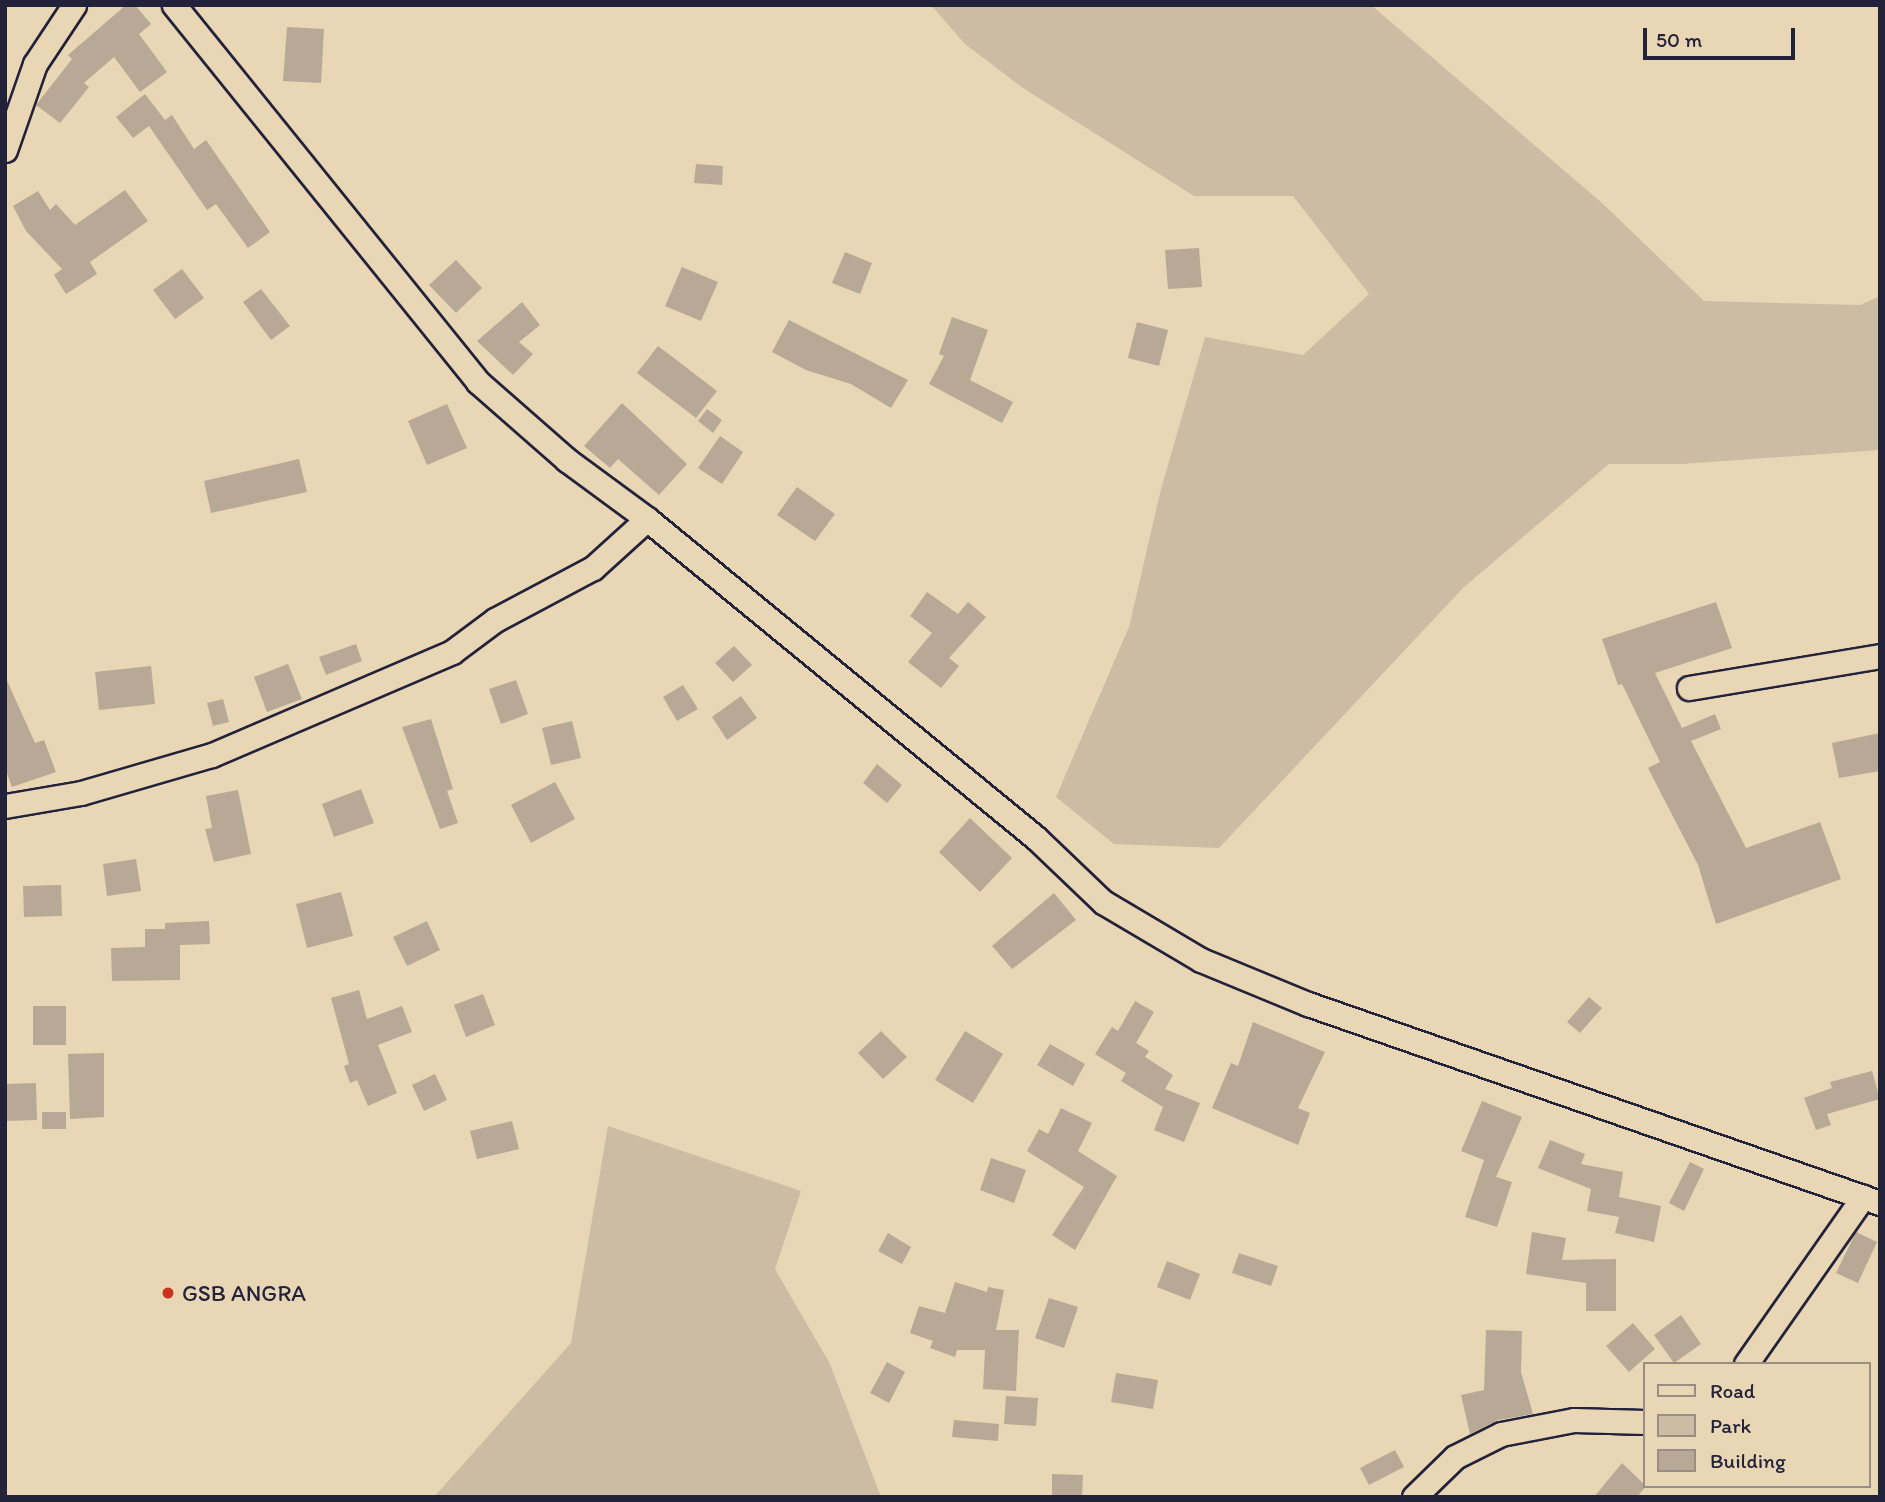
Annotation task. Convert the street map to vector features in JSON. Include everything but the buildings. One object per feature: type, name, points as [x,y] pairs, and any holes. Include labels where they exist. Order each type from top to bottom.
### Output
[{"type":"street","points":[[5,150],[35,64],[74,5]]},
{"type":"street","points":[[174,5],[478,382],[567,460],[647,519],[1036,838],[1103,902],[1201,960],[1308,1004],[1871,1200],[1747,1362]]},
{"type":"street","points":[[5,806],[81,793],[212,755],[452,652],[495,620],[593,568],[647,519]]},
{"type":"street","points":[[1689,688],[1880,656]]},
{"type":"street","points":[[1414,1497],[1455,1457],[1500,1434],[1574,1420],[1644,1422]]},
{"type":"green space","points":[[931,5],[1371,5],[1602,203],[1704,301],[1860,305],[1880,296],[1880,450],[1682,464],[1609,464],[1464,587],[1219,848],[1114,844],[1056,797],[1129,627],[1161,489],[1205,337],[1303,355],[1369,294],[1293,196],[1194,196],[1023,88],[965,44]]},
{"type":"green space","points":[[608,1126],[801,1191],[775,1269],[830,1364],[881,1497],[434,1497],[571,1343]]},
{"type":"place","name":"GSB ANGRA","points":[[168,1293]]}]
